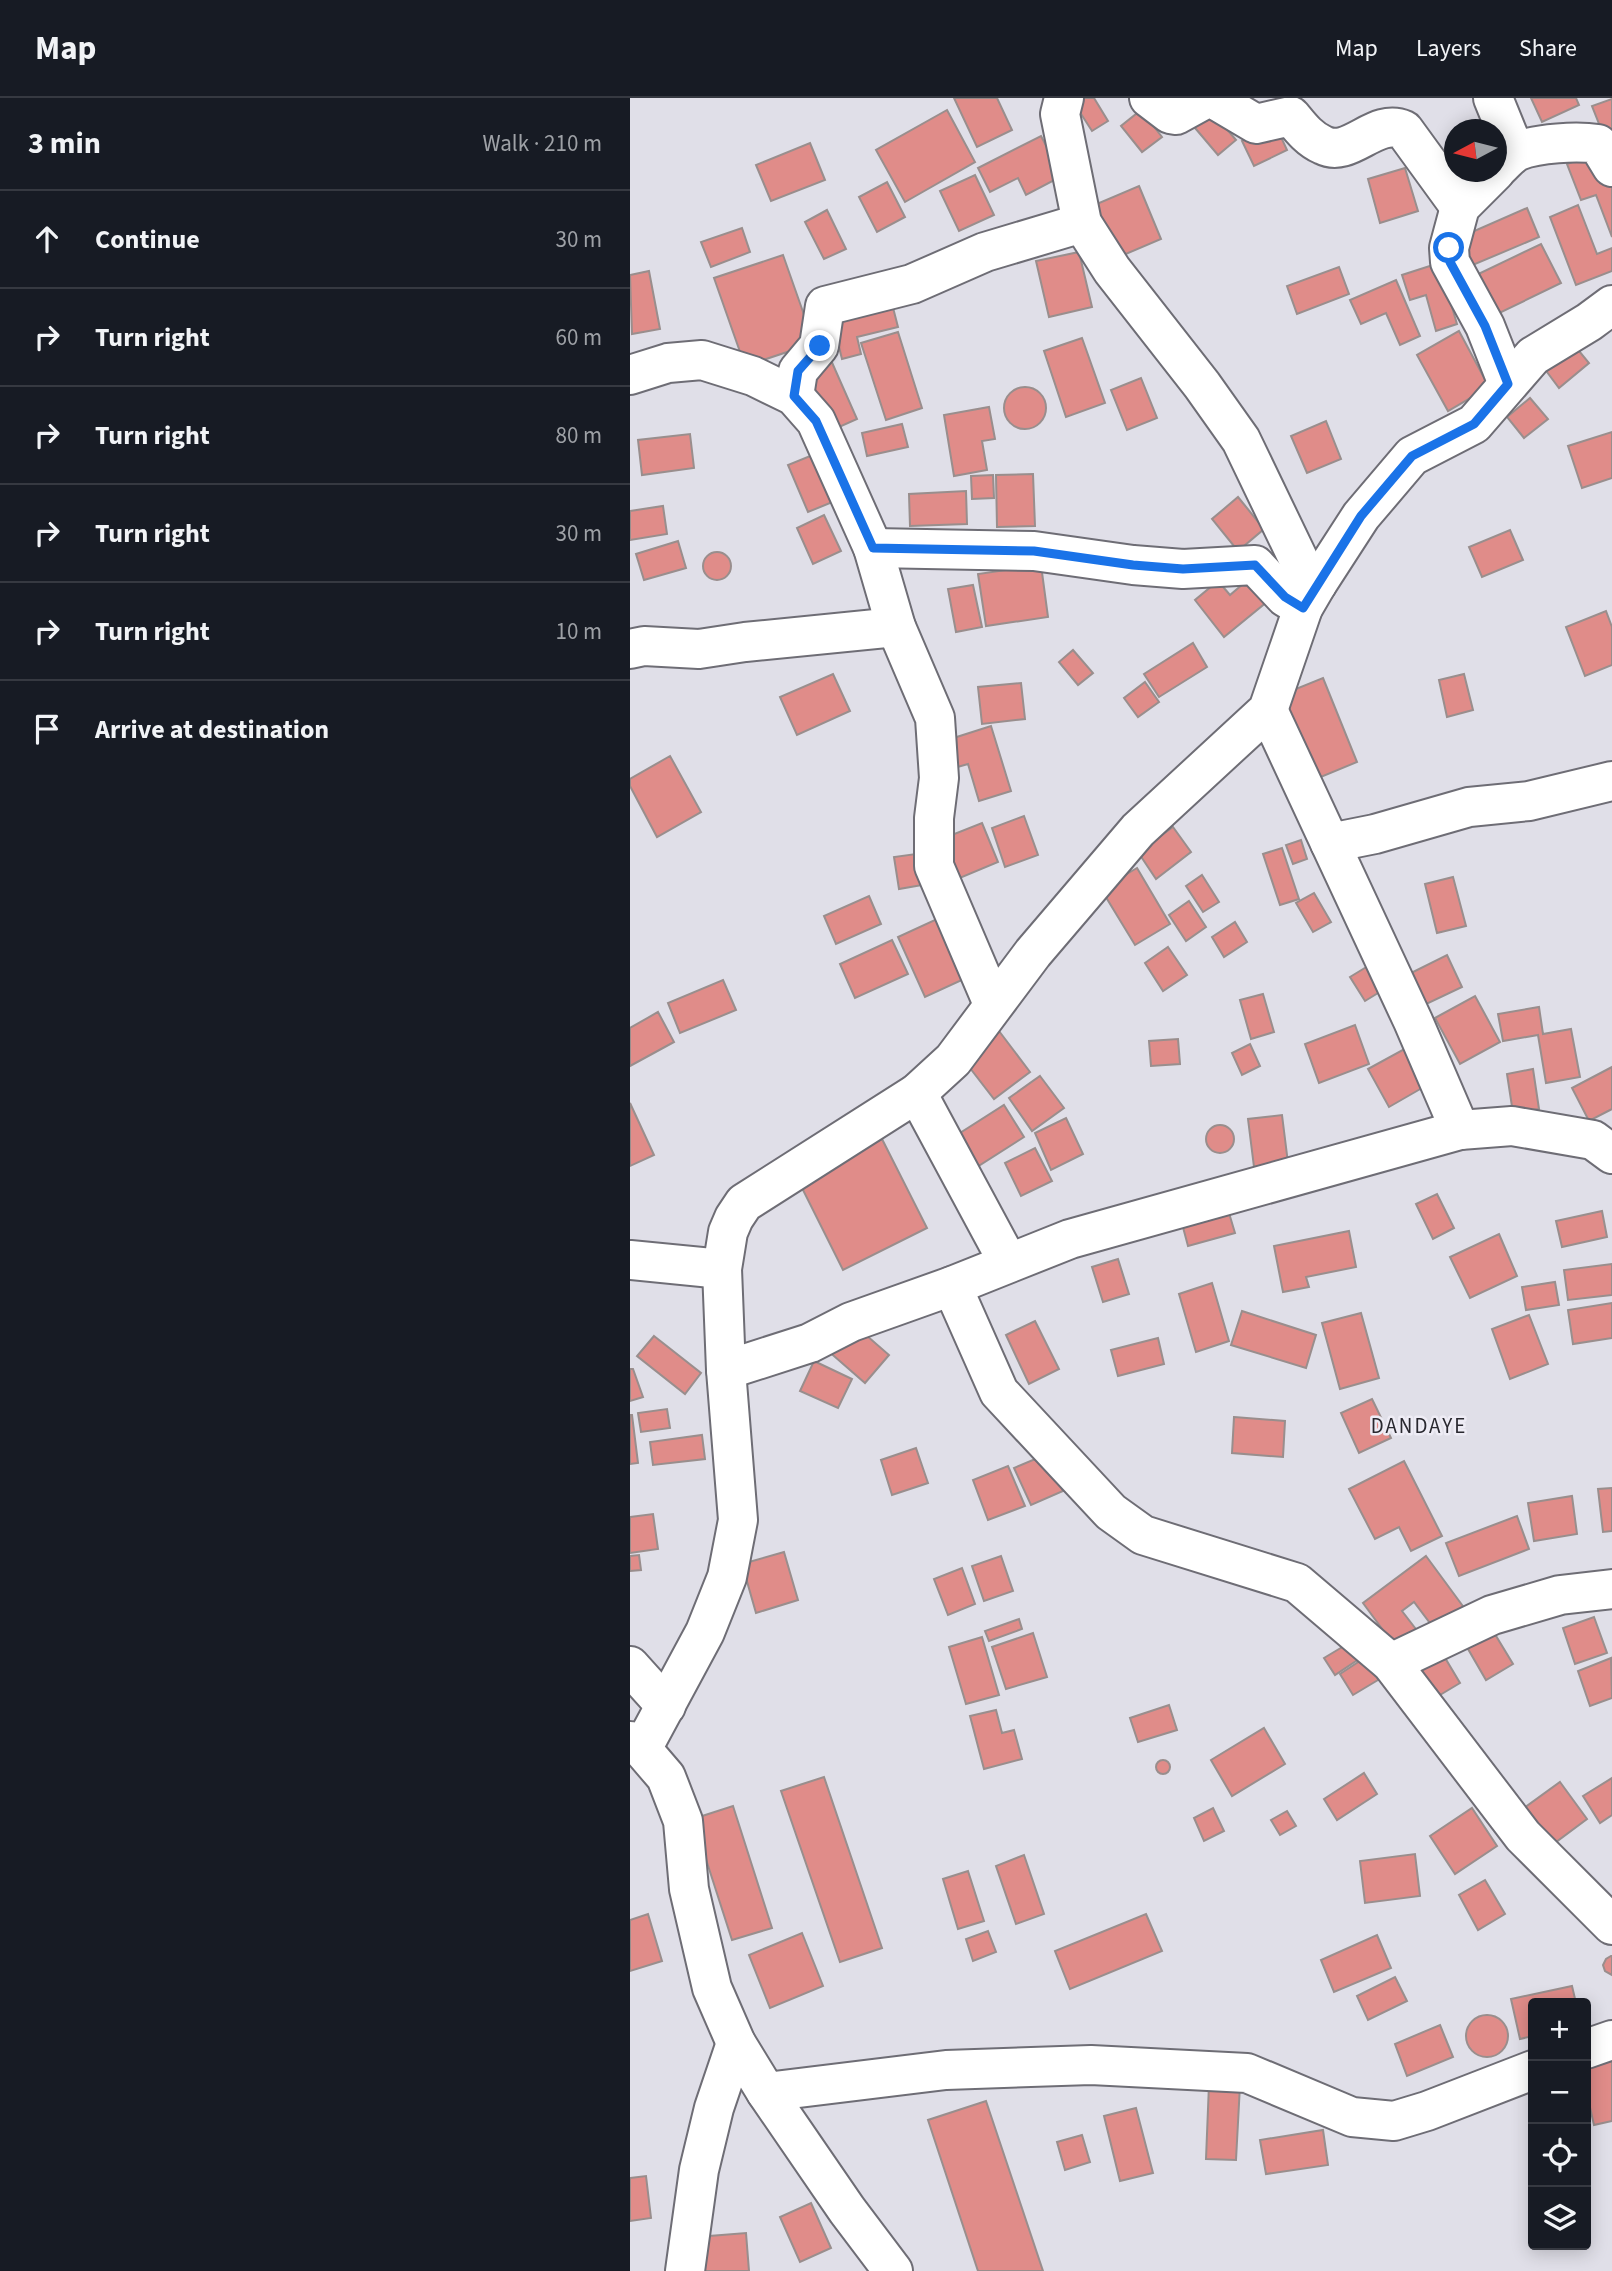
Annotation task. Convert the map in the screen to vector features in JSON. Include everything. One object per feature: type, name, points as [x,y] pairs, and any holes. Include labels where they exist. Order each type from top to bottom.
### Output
[{"type":"street","points":[[1064,98],[1060,114],[1082,223],[1112,270],[1241,439],[1304,573],[1310,596]]},
{"type":"street","points":[[1149,98],[1170,114],[1176,115],[1207,98],[1212,98],[1256,124],[1291,116],[1308,136],[1325,147],[1342,147],[1387,127],[1405,130],[1460,207]]},
{"type":"street","points":[[1493,98],[1496,119]]},
{"type":"street","points":[[1507,162],[1536,146],[1589,143],[1598,144],[1612,167]]},
{"type":"street","points":[[1485,182],[1460,207],[1449,248],[1450,262],[1485,326],[1508,384]]},
{"type":"street","points":[[794,396],[798,371],[820,346],[825,306],[912,284],[985,252],[1082,223]]},
{"type":"street","points":[[893,2271],[847,2210],[766,2092],[736,2043],[712,1988],[689,1889],[683,1821],[666,1777],[636,1745],[666,1706],[705,1632],[727,1577],[738,1520],[726,1370],[722,1269],[728,1232],[744,1203],[917,1093],[953,1060],[1033,953],[1138,830],[1268,710],[1310,596],[1361,516],[1412,456],[1474,424],[1533,356],[1612,305]]},
{"type":"street","points":[[630,375],[668,363],[702,360],[753,376],[794,396],[816,421],[873,548],[896,627],[934,718],[939,778],[934,818],[934,866],[993,1004]]},
{"type":"street","points":[[873,548],[1034,551],[1183,569],[1255,565],[1285,597],[1310,596]]},
{"type":"street","points":[[630,649],[645,646],[699,649],[896,627]]},
{"type":"street","points":[[1268,710],[1413,1021],[1460,1130]]},
{"type":"street","points":[[1330,843],[1375,834],[1469,807],[1529,801],[1612,782]]},
{"type":"street","points":[[917,1093],[1008,1262]]},
{"type":"street","points":[[726,1370],[810,1342],[851,1322],[952,1286],[1070,1239],[1460,1130],[1512,1126],[1594,1140],[1612,1154]]},
{"type":"street","points":[[630,1260],[722,1269]]},
{"type":"street","points":[[952,1286],[999,1392],[1111,1512],[1143,1535],[1297,1583],[1391,1663],[1523,1836],[1612,1926]]},
{"type":"street","points":[[1391,1663],[1492,1615],[1560,1595],[1612,1589]]},
{"type":"street","points":[[630,1666],[666,1706]]},
{"type":"street","points":[[1591,2047],[1612,2040]]},
{"type":"street","points":[[685,2271],[699,2170],[714,2108],[736,2043]]},
{"type":"street","points":[[766,2092],[946,2070],[1091,2065],[1247,2073],[1352,2118],[1394,2121],[1528,2072]]},
{"type":"building","points":[[954,98],[997,98],[1012,130],[977,147]]},
{"type":"building","points":[[1082,98],[1094,98],[1108,121],[1092,131],[1074,103]]},
{"type":"building","points":[[1531,98],[1576,98],[1579,105],[1542,122]]},
{"type":"building","points":[[1612,99],[1612,142],[1607,144],[1592,106]]},
{"type":"building","points":[[1208,107],[1236,140],[1218,155],[1190,122]]},
{"type":"building","points":[[947,110],[975,162],[905,202],[876,150]]},
{"type":"building","points":[[1141,110],[1162,137],[1142,152],[1121,126]]},
{"type":"building","points":[[1275,124],[1287,150],[1254,166],[1242,141]]},
{"type":"building","points":[[1041,136],[1062,176],[1026,195],[1018,178],[990,192],[978,168]]},
{"type":"building","points":[[810,143],[825,180],[771,201],[756,165]]},
{"type":"building","points":[[1599,152],[1612,186],[1612,237],[1596,195],[1581,200],[1567,164]]},
{"type":"building","points":[[1405,168],[1418,211],[1380,223],[1368,179]]},
{"type":"building","points":[[975,175],[994,215],[959,231],[940,191]]},
{"type":"building","points":[[887,182],[905,217],[877,232],[859,197]]},
{"type":"building","points":[[1139,186],[1161,239],[1114,259],[1092,206]]},
{"type":"building","points":[[1578,205],[1597,254],[1612,248],[1612,271],[1576,285],[1550,217]]},
{"type":"building","points":[[1527,208],[1539,237],[1468,267],[1456,239]]},
{"type":"building","points":[[827,210],[846,249],[824,259],[805,222]]},
{"type":"building","points":[[742,228],[750,252],[711,267],[701,242]]},
{"type":"building","points":[[1541,244],[1561,283],[1489,318],[1470,278]]},
{"type":"building","points":[[1079,252],[1092,307],[1049,317],[1036,261]]},
{"type":"building","points":[[783,255],[814,343],[745,366],[714,278]]},
{"type":"building","points":[[1439,263],[1457,324],[1436,331],[1426,295],[1410,300],[1402,275]]},
{"type":"building","points":[[1339,267],[1349,294],[1297,314],[1287,286]]},
{"type":"building","points":[[649,271],[660,329],[632,334],[630,275]]},
{"type":"building","points":[[1396,280],[1420,336],[1400,345],[1386,313],[1361,324],[1350,300]]},
{"type":"building","points":[[890,296],[898,327],[857,337],[861,354],[842,359],[832,319]]},
{"type":"building","points":[[1459,331],[1489,387],[1448,411],[1417,355]]},
{"type":"building","points":[[898,332],[922,408],[886,420],[861,343]]},
{"type":"building","points":[[1082,338],[1105,403],[1066,417],[1044,351]]},
{"type":"building","points":[[1570,340],[1589,363],[1559,388],[1541,364]]},
{"type":"building","points":[[830,358],[857,419],[828,432],[802,371]]},
{"type":"building","points":[[1141,378],[1157,418],[1127,430],[1111,390]]},
{"type":"building","points":[[1025,387],[1040,393],[1046,408],[1040,423],[1025,429],[1010,423],[1004,408],[1010,393]]},
{"type":"building","points":[[1530,398],[1548,419],[1524,438],[1507,417]]},
{"type":"building","points":[[989,407],[995,439],[982,441],[987,470],[954,476],[944,415]]},
{"type":"building","points":[[1326,421],[1341,459],[1307,473],[1291,436]]},
{"type":"building","points":[[902,424],[908,447],[867,456],[862,433]]},
{"type":"building","points":[[1612,432],[1612,478],[1582,488],[1568,446]]},
{"type":"building","points":[[690,434],[694,468],[642,475],[638,440]]},
{"type":"building","points":[[815,454],[835,501],[808,512],[788,465]]},
{"type":"building","points":[[1033,474],[1035,526],[997,527],[996,475]]},
{"type":"building","points":[[993,475],[994,498],[972,499],[971,476]]},
{"type":"building","points":[[966,491],[967,524],[910,526],[909,494]]},
{"type":"building","points":[[1238,497],[1264,529],[1238,551],[1212,519]]},
{"type":"building","points":[[663,506],[667,534],[630,540],[630,511]]},
{"type":"building","points":[[824,515],[841,551],[813,564],[797,528]]},
{"type":"building","points":[[1510,530],[1523,560],[1482,577],[1469,547]]},
{"type":"building","points":[[678,541],[686,568],[644,580],[636,554]]},
{"type":"building","points":[[717,552],[727,556],[731,566],[727,576],[717,580],[707,576],[703,566],[707,556]]},
{"type":"building","points":[[1041,565],[1048,617],[986,626],[978,574]]},
{"type":"building","points":[[1250,578],[1268,601],[1224,637],[1195,600],[1218,581],[1230,595]]},
{"type":"building","points":[[973,585],[982,627],[956,632],[948,589]]},
{"type":"building","points":[[1606,611],[1612,627],[1612,665],[1585,676],[1566,627]]},
{"type":"building","points":[[1193,643],[1207,667],[1159,697],[1144,674]]},
{"type":"building","points":[[1073,650],[1093,673],[1078,685],[1059,662]]},
{"type":"building","points":[[833,674],[850,711],[797,735],[780,697]]},
{"type":"building","points":[[1464,674],[1473,710],[1447,717],[1439,680]]},
{"type":"building","points":[[1323,678],[1357,762],[1316,779],[1281,695]]},
{"type":"building","points":[[1145,682],[1159,702],[1138,717],[1124,698]]},
{"type":"building","points":[[1021,683],[1025,719],[982,724],[978,687]]},
{"type":"building","points":[[991,726],[1011,791],[979,801],[968,764],[947,770],[938,743]]},
{"type":"building","points":[[670,756],[701,812],[657,837],[630,786],[630,779]]},
{"type":"building","points":[[1024,816],[1038,855],[1005,867],[992,828]]},
{"type":"building","points":[[982,823],[998,862],[955,880],[939,840]]},
{"type":"building","points":[[1173,827],[1191,852],[1156,879],[1138,852]]},
{"type":"building","points":[[1301,840],[1307,859],[1293,864],[1286,845]]},
{"type":"building","points":[[1282,848],[1299,899],[1280,905],[1263,854]]},
{"type":"building","points":[[923,853],[928,884],[899,889],[894,857]]},
{"type":"building","points":[[1137,868],[1170,924],[1135,945],[1101,889]]},
{"type":"building","points":[[1202,875],[1219,902],[1203,912],[1186,886]]},
{"type":"building","points":[[1453,877],[1466,926],[1437,933],[1425,884]]},
{"type":"building","points":[[1314,893],[1331,922],[1313,932],[1296,903]]},
{"type":"building","points":[[869,896],[881,924],[836,944],[824,916]]},
{"type":"building","points":[[1189,901],[1206,927],[1186,941],[1169,915]]},
{"type":"building","points":[[937,919],[964,979],[925,997],[898,937]]},
{"type":"building","points":[[1235,922],[1247,942],[1224,957],[1212,937]]},
{"type":"building","points":[[892,940],[908,974],[855,998],[840,964]]},
{"type":"building","points":[[1168,947],[1187,975],[1163,991],[1145,963]]},
{"type":"building","points":[[1447,955],[1462,987],[1420,1007],[1405,976]]},
{"type":"building","points":[[1368,966],[1383,990],[1365,1001],[1350,977]]},
{"type":"building","points":[[723,980],[736,1010],[680,1033],[668,1003]]},
{"type":"building","points":[[1263,994],[1274,1032],[1251,1039],[1240,1000]]},
{"type":"building","points":[[1475,996],[1500,1042],[1460,1064],[1435,1018]]},
{"type":"building","points":[[1539,1007],[1543,1034],[1571,1029],[1580,1077],[1546,1083],[1538,1035],[1503,1041],[1498,1014]]},
{"type":"building","points":[[658,1012],[674,1042],[630,1066],[630,1028]]},
{"type":"building","points":[[1355,1025],[1369,1064],[1319,1083],[1305,1044]]},
{"type":"building","points":[[999,1031],[1030,1072],[994,1099],[963,1059]]},
{"type":"building","points":[[1178,1039],[1180,1064],[1151,1066],[1149,1041]]},
{"type":"building","points":[[1250,1044],[1260,1066],[1242,1075],[1232,1053]]},
{"type":"building","points":[[1408,1047],[1429,1084],[1389,1107],[1368,1069]]},
{"type":"building","points":[[1612,1067],[1612,1109],[1589,1121],[1572,1088]]},
{"type":"building","points":[[1533,1069],[1539,1109],[1513,1113],[1507,1074]]},
{"type":"building","points":[[1040,1076],[1064,1108],[1032,1131],[1009,1098]]},
{"type":"building","points":[[630,1103],[654,1155],[630,1166]]},
{"type":"building","points":[[1004,1105],[1024,1137],[969,1172],[949,1140]]},
{"type":"building","points":[[1282,1115],[1288,1163],[1254,1167],[1248,1119]]},
{"type":"building","points":[[1066,1118],[1083,1154],[1051,1170],[1035,1133]]},
{"type":"building","points":[[1220,1125],[1230,1129],[1234,1139],[1230,1149],[1220,1153],[1210,1149],[1206,1139],[1210,1129]]},
{"type":"building","points":[[882,1139],[927,1228],[843,1270],[799,1182]]},
{"type":"building","points":[[1035,1148],[1052,1181],[1021,1196],[1005,1163]]},
{"type":"building","points":[[1437,1194],[1454,1228],[1433,1239],[1416,1204]]},
{"type":"building","points":[[1226,1203],[1235,1233],[1188,1246],[1180,1216]]},
{"type":"building","points":[[1602,1211],[1607,1237],[1562,1247],[1556,1221]]},
{"type":"building","points":[[1349,1231],[1356,1267],[1306,1277],[1309,1287],[1283,1292],[1274,1246]]},
{"type":"building","points":[[1499,1234],[1517,1276],[1470,1298],[1450,1257]]},
{"type":"building","points":[[1118,1259],[1129,1294],[1103,1302],[1092,1267]]},
{"type":"building","points":[[1612,1264],[1612,1295],[1568,1300],[1564,1270]]},
{"type":"building","points":[[1555,1282],[1559,1305],[1526,1310],[1522,1287]]},
{"type":"building","points":[[1212,1283],[1229,1341],[1196,1352],[1179,1294]]},
{"type":"building","points":[[1612,1303],[1612,1338],[1573,1344],[1568,1310]]},
{"type":"building","points":[[1242,1311],[1316,1335],[1306,1368],[1231,1345]]},
{"type":"building","points":[[1361,1313],[1379,1378],[1340,1389],[1322,1323]]},
{"type":"building","points":[[1529,1315],[1548,1364],[1510,1379],[1492,1329]]},
{"type":"building","points":[[1035,1321],[1059,1369],[1029,1384],[1006,1335]]},
{"type":"building","points":[[851,1322],[889,1355],[865,1383],[827,1350]]},
{"type":"building","points":[[654,1336],[701,1373],[685,1394],[637,1356]]},
{"type":"building","points":[[1158,1338],[1164,1364],[1118,1376],[1111,1350]]},
{"type":"building","points":[[814,1361],[852,1379],[838,1408],[800,1391]]},
{"type":"building","points":[[630,1369],[633,1369],[643,1397],[630,1401]]},
{"type":"building","points":[[1372,1399],[1391,1438],[1359,1453],[1341,1413]]},
{"type":"building","points":[[667,1409],[670,1428],[641,1432],[638,1413]]},
{"type":"building","points":[[630,1415],[638,1463],[630,1464]]},
{"type":"building","points":[[1234,1417],[1285,1421],[1283,1457],[1232,1453]]},
{"type":"building","points":[[702,1435],[705,1459],[653,1465],[650,1442]]},
{"type":"building","points":[[916,1448],[928,1483],[892,1495],[881,1460]]},
{"type":"building","points":[[1047,1454],[1063,1491],[1031,1505],[1014,1468]]},
{"type":"building","points":[[1404,1461],[1442,1536],[1411,1551],[1399,1527],[1375,1539],[1349,1489]]},
{"type":"building","points":[[1008,1466],[1025,1506],[988,1520],[973,1480]]},
{"type":"building","points":[[1612,1488],[1612,1531],[1603,1532],[1598,1489]]},
{"type":"building","points":[[1572,1496],[1577,1534],[1534,1541],[1528,1503]]},
{"type":"building","points":[[653,1514],[658,1549],[630,1553],[630,1517]]},
{"type":"building","points":[[1517,1516],[1529,1549],[1459,1576],[1446,1543]]},
{"type":"building","points":[[784,1552],[798,1600],[756,1613],[742,1564]]},
{"type":"building","points":[[639,1555],[641,1570],[630,1571],[630,1556]]},
{"type":"building","points":[[1001,1556],[1013,1591],[984,1601],[972,1566]]},
{"type":"building","points":[[1426,1556],[1465,1609],[1436,1631],[1414,1602],[1402,1611],[1422,1637],[1400,1653],[1363,1603]]},
{"type":"building","points":[[962,1568],[975,1604],[948,1615],[934,1579]]},
{"type":"building","points":[[1594,1617],[1607,1653],[1575,1664],[1563,1628]]},
{"type":"building","points":[[1019,1619],[1022,1629],[989,1641],[985,1631]]},
{"type":"building","points":[[1490,1626],[1513,1664],[1486,1680],[1464,1642]]},
{"type":"building","points":[[1033,1633],[1047,1677],[1006,1689],[992,1647]]},
{"type":"building","points":[[982,1637],[999,1695],[966,1704],[949,1647]]},
{"type":"building","points":[[1349,1643],[1359,1659],[1335,1675],[1324,1658]]},
{"type":"building","points":[[1441,1651],[1460,1683],[1435,1698],[1416,1666]]},
{"type":"building","points":[[1369,1655],[1383,1677],[1353,1695],[1340,1674]]},
{"type":"building","points":[[1611,1658],[1612,1698],[1590,1706],[1578,1671]]},
{"type":"building","points":[[1169,1705],[1177,1730],[1138,1742],[1130,1718]]},
{"type":"building","points":[[996,1710],[1002,1733],[1014,1730],[1022,1759],[984,1769],[970,1716]]},
{"type":"building","points":[[1264,1728],[1285,1764],[1232,1796],[1211,1760]]},
{"type":"building","points":[[1160,1760],[1166,1760],[1170,1767],[1166,1774],[1160,1774],[1156,1770],[1156,1764]]},
{"type":"building","points":[[1364,1773],[1377,1794],[1337,1820],[1324,1799]]},
{"type":"building","points":[[824,1777],[882,1948],[840,1962],[781,1791]]},
{"type":"building","points":[[1612,1778],[1612,1815],[1600,1823],[1583,1796]]},
{"type":"building","points":[[1560,1782],[1587,1819],[1548,1848],[1520,1811]]},
{"type":"building","points":[[733,1806],[772,1928],[732,1940],[693,1819]]},
{"type":"building","points":[[1213,1808],[1224,1831],[1204,1841],[1194,1818]]},
{"type":"building","points":[[1472,1808],[1497,1846],[1455,1874],[1430,1836]]},
{"type":"building","points":[[1287,1811],[1296,1826],[1280,1835],[1271,1820]]},
{"type":"building","points":[[1415,1854],[1420,1896],[1365,1903],[1360,1861]]},
{"type":"building","points":[[1024,1855],[1044,1914],[1016,1924],[996,1866]]},
{"type":"building","points":[[968,1871],[984,1921],[958,1929],[943,1879]]},
{"type":"building","points":[[1485,1880],[1505,1914],[1478,1930],[1459,1895]]},
{"type":"building","points":[[648,1914],[662,1961],[630,1971],[630,1920]]},
{"type":"building","points":[[1146,1914],[1162,1951],[1070,1989],[1055,1951]]},
{"type":"building","points":[[988,1931],[996,1952],[973,1961],[966,1939]]},
{"type":"building","points":[[802,1933],[823,1986],[770,2008],[749,1955]]},
{"type":"building","points":[[1377,1935],[1391,1968],[1334,1992],[1321,1960]]},
{"type":"building","points":[[1612,1956],[1612,1975],[1605,1971],[1603,1965],[1606,1959]]},
{"type":"building","points":[[1395,1977],[1407,2001],[1368,2020],[1357,1996]]},
{"type":"building","points":[[1572,1986],[1575,1998],[1528,1998],[1528,2037],[1520,2039],[1511,1999]]},
{"type":"building","points":[[1487,2015],[1502,2021],[1508,2036],[1502,2051],[1487,2057],[1472,2051],[1466,2036],[1472,2021]]},
{"type":"building","points":[[1440,2025],[1453,2057],[1407,2076],[1395,2044]]},
{"type":"building","points":[[1612,2050],[1612,2121],[1594,2125],[1591,2112],[1591,2055]]},
{"type":"building","points":[[1209,2084],[1240,2085],[1236,2160],[1206,2159]]},
{"type":"building","points":[[986,2101],[1043,2271],[978,2271],[928,2120]]},
{"type":"building","points":[[1136,2108],[1153,2173],[1120,2181],[1104,2116]]},
{"type":"building","points":[[1323,2130],[1328,2165],[1266,2174],[1260,2140]]},
{"type":"building","points":[[1082,2135],[1090,2162],[1065,2170],[1057,2142]]},
{"type":"building","points":[[646,2176],[651,2218],[630,2221],[630,2178]]},
{"type":"building","points":[[811,2203],[831,2248],[800,2262],[780,2217]]},
{"type":"building","points":[[746,2233],[749,2271],[700,2271],[697,2237]]},
{"type":"district","name":"DANDAYE","points":[[1419,1426]]},
{"type":"route","points":[[820,346],[798,371],[794,396],[816,421],[873,548],[1034,551],[1183,569],[1255,565],[1285,597],[1303,608],[1361,516],[1412,456],[1474,424],[1508,384],[1485,326],[1450,262],[1449,248]]}]
